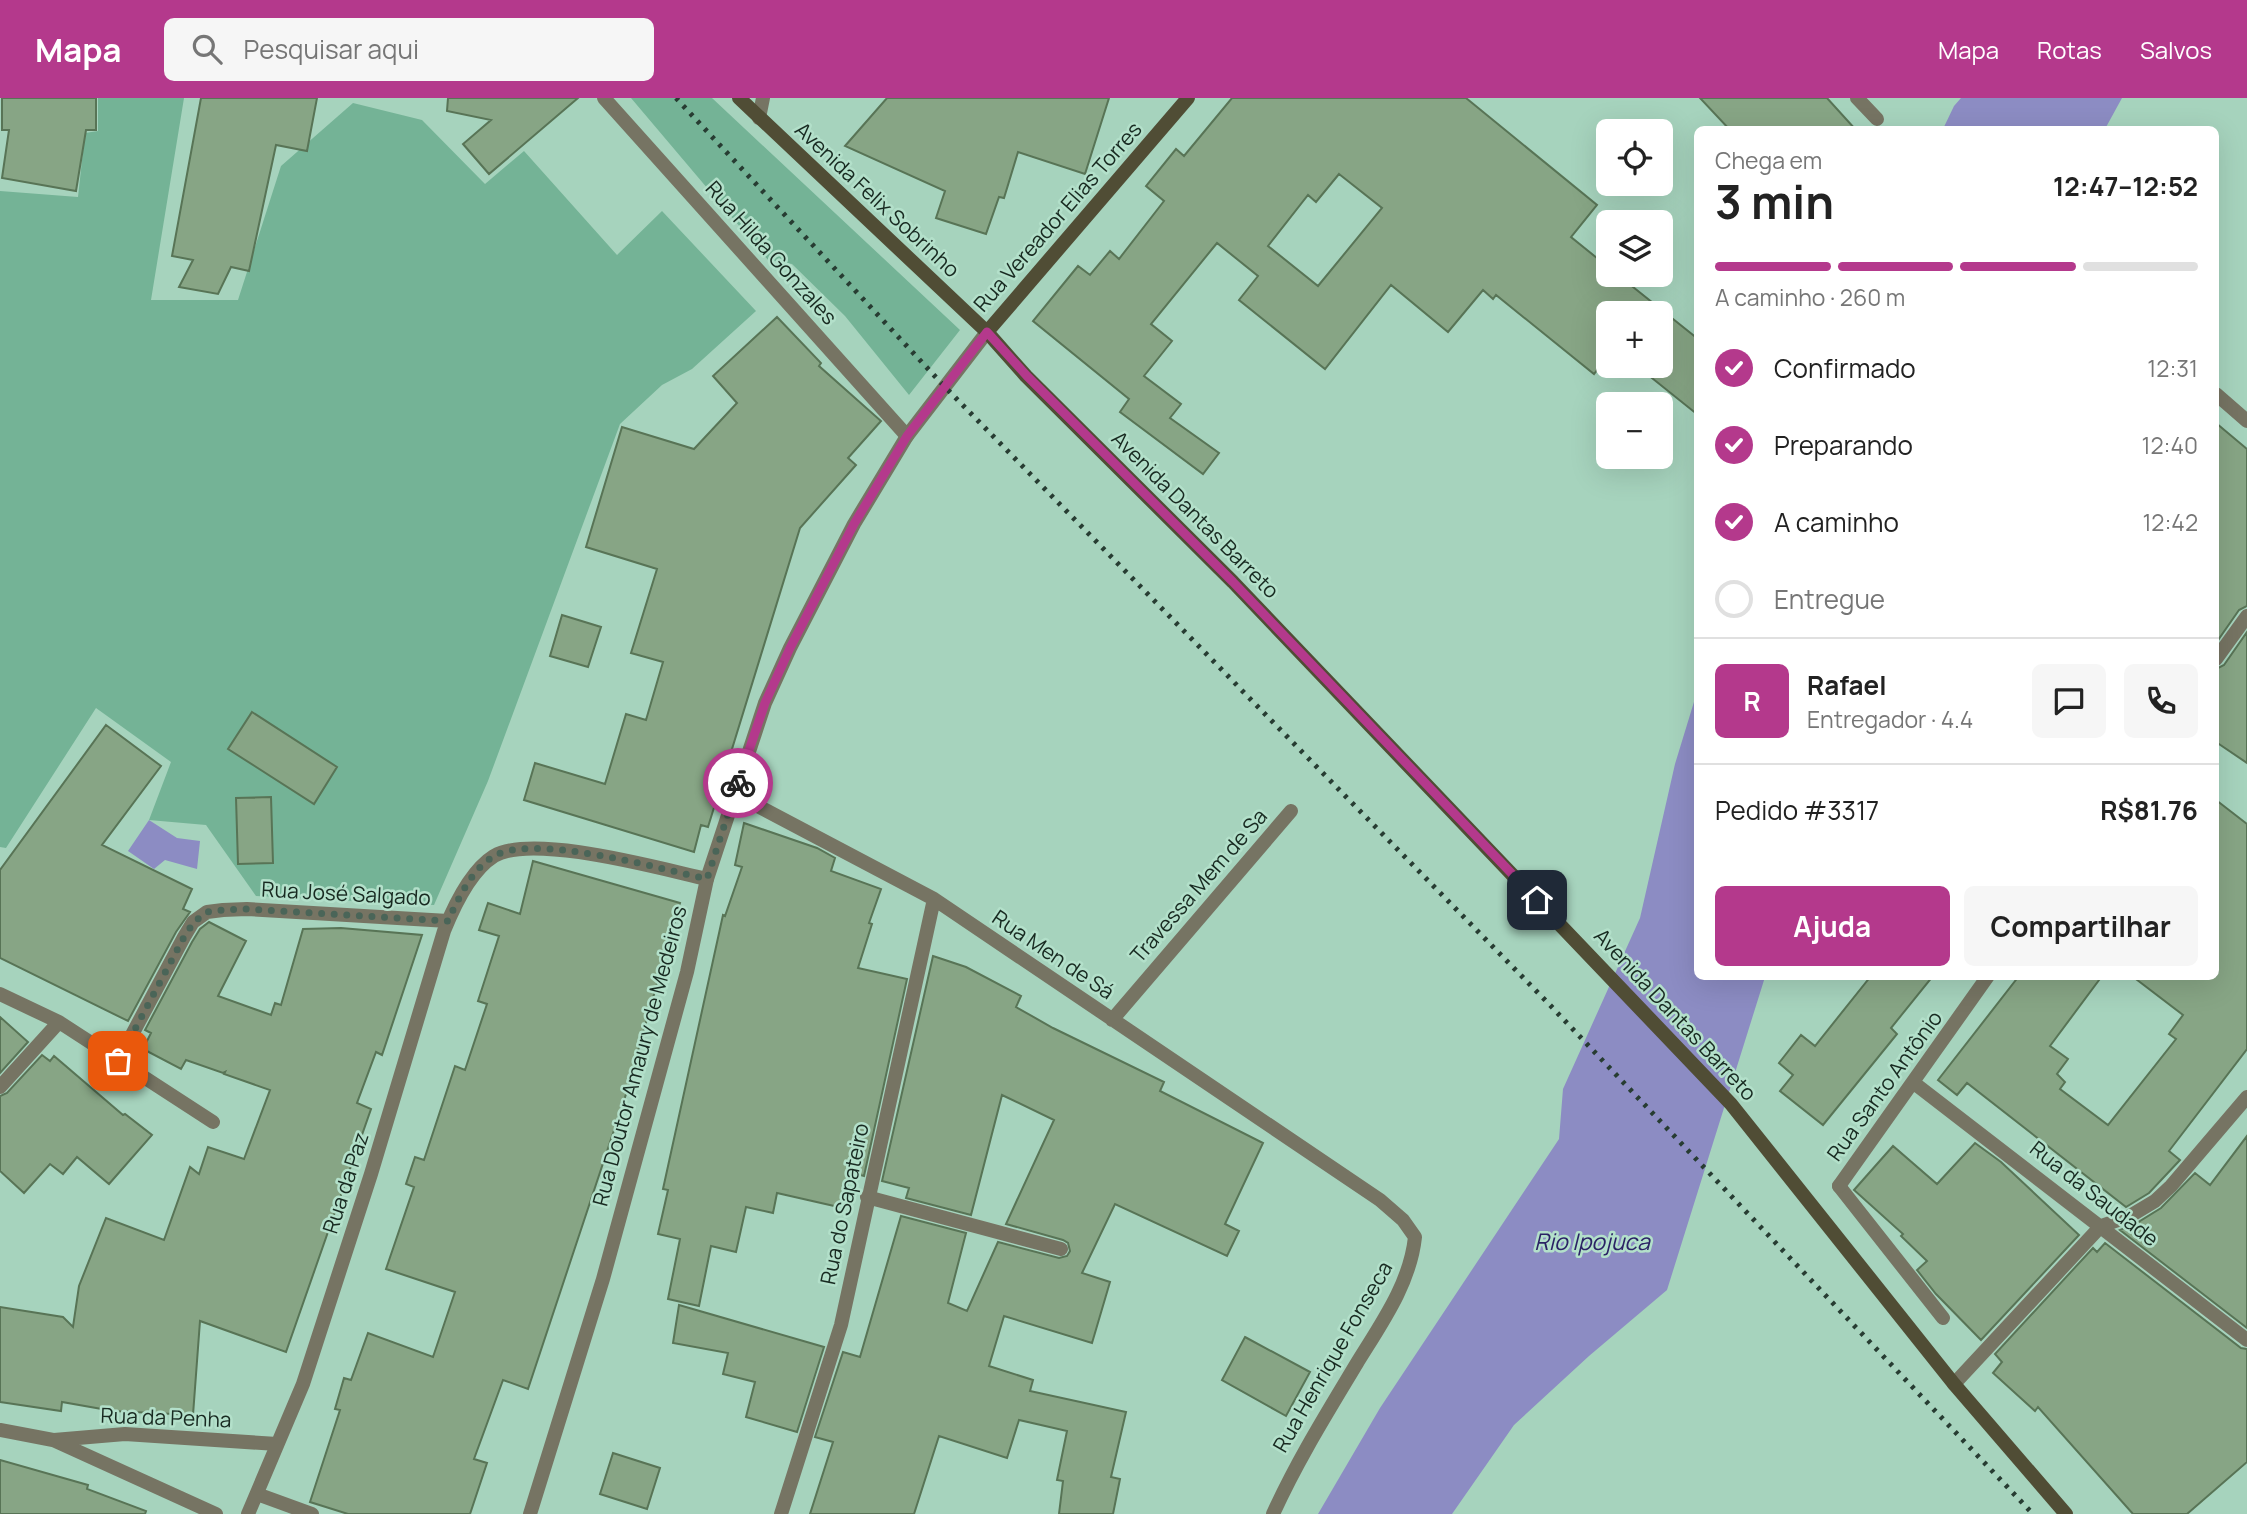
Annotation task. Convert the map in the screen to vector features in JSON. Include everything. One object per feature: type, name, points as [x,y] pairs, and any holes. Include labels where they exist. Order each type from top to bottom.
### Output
[{"type":"main road","name":"Avenida Felix Sobrinho","points":[[739,98],[987,332]]},
{"type":"main road","name":"Rua Vereador Elias Torres","points":[[987,332],[1188,98]]},
{"type":"main road","name":"Avenida Dantas Barreto","points":[[987,332],[1027,376],[1233,582],[1731,1104],[1954,1384],[2067,1514]]},
{"type":"street","name":"Rua Hilda Gonzales","points":[[604,98],[907,436]]},
{"type":"street","points":[[759,118],[762,98]]},
{"type":"street","points":[[1857,98],[1877,119]]},
{"type":"street","name":"Rua Doutor Amaury de Medeiros","points":[[530,1514],[603,1279],[687,972],[707,879],[765,703],[790,648],[854,524],[907,436],[987,332]]},
{"type":"street","points":[[2219,397],[2247,421]]},
{"type":"street","points":[[2219,655],[2247,616]]},
{"type":"street","name":"Rua Men de Sá","points":[[734,794],[933,899],[1336,1171]]},
{"type":"street","name":"Travessa Mem de Sa","points":[[1112,1020],[1291,811]]},
{"type":"street","name":"Rua da Paz","points":[[248,1514],[303,1384],[448,921],[457,902],[482,865],[495,855],[512,848],[544,849],[588,854],[707,879]]},
{"type":"street","name":"Rua do Sapateiro","points":[[781,1514],[841,1325],[933,899]]},
{"type":"street","name":"Rua José Salgado","points":[[118,1061],[184,937],[194,922],[207,912],[247,909],[448,921]]},
{"type":"street","name":"Rua Santo Antônio","points":[[1943,1318],[1839,1186],[1985,980]]},
{"type":"street","points":[[0,994],[59,1022],[213,1122]]},
{"type":"street","points":[[0,1087],[59,1022]]},
{"type":"street","name":"Rua da Saudade","points":[[1914,1083],[2247,1340]]},
{"type":"street","points":[[1954,1384],[2101,1226],[2130,1216],[2155,1201],[2171,1186],[2247,1097]]},
{"type":"street","name":"Rua Henrique Fonseca","points":[[1273,1514],[1292,1471],[1384,1318],[1413,1258],[1415,1237],[1403,1220],[1380,1200],[1336,1171]]},
{"type":"street","points":[[867,1197],[1061,1249]]},
{"type":"street","name":"Rua da Penha","points":[[0,1430],[53,1440],[216,1514]]},
{"type":"street","name":"Rua da Penha","points":[[53,1440],[125,1434],[277,1444]]},
{"type":"street","points":[[257,1493],[312,1514]]},
{"type":"green space","points":[[98,98],[184,98],[151,300],[238,300],[281,166],[353,103],[422,120],[485,184],[524,151],[617,255],[662,211],[756,311],[692,369],[662,385],[620,424],[488,781],[434,905],[256,896],[206,825],[149,820],[171,762],[96,708],[6,848],[0,847],[0,191],[78,197],[85,133],[98,131]]},
{"type":"green space","points":[[631,98],[712,98],[960,330],[909,395],[845,316],[792,264],[768,260]]},
{"type":"water","points":[[1961,98],[2122,98],[2107,126],[1944,126]]},
{"type":"water","name":"Rio Ipojuca","points":[[1694,702],[1694,980],[1764,980],[1667,1290],[1589,1356],[1514,1425],[1452,1514],[1318,1514],[1380,1408],[1559,1139],[1563,1089],[1640,918],[1675,764]]},
{"type":"water","points":[[149,820],[177,838],[200,841],[197,869],[165,860],[154,869],[128,851]]},
{"type":"building","points":[[2,98],[96,98],[96,130],[86,130],[76,191],[2,178],[9,130],[2,130]]},
{"type":"building","points":[[201,98],[317,98],[307,151],[276,145],[249,271],[231,267],[218,294],[179,287],[193,260],[172,256]]},
{"type":"building","points":[[448,98],[578,98],[489,174],[463,144],[491,120],[447,111]]},
{"type":"building","points":[[887,98],[1109,98],[1085,174],[1018,152],[1004,198],[999,197],[986,234],[936,218],[945,191],[845,146]]},
{"type":"building","points":[[1232,98],[1466,98],[1597,205],[1571,237],[1596,257],[1596,287],[1633,287],[1650,301],[1596,301],[1594,374],[1496,295],[1493,299],[1483,290],[1448,332],[1391,285],[1325,369],[1239,300],[1258,276],[1217,243],[1151,324],[1172,341],[1144,376],[1181,404],[1170,418],[1219,453],[1203,474],[1120,412],[1129,399],[1033,321],[1078,266],[1090,275],[1110,251],[1119,259],[1164,201],[1146,186],[1176,149],[1184,156]],"holes":[[[1339,174],[1382,208],[1318,286],[1268,246],[1308,195],[1316,202]]]},
{"type":"building","points":[[1700,98],[1827,98],[1852,126],[1726,126]]},
{"type":"building","points":[[777,317],[821,363],[819,366],[881,421],[848,458],[856,465],[800,528],[708,827],[701,825],[694,852],[524,800],[535,763],[605,784],[626,714],[646,720],[663,662],[631,653],[657,569],[586,547],[622,427],[694,449],[737,403],[713,376]]},
{"type":"building","points":[[1673,319],[1694,336],[1694,412],[1673,395],[1673,392],[1652,378],[1673,378]]},
{"type":"building","points":[[2219,426],[2247,449],[2247,606],[2239,610],[2219,639]]},
{"type":"building","points":[[562,615],[601,627],[588,667],[550,656]]},
{"type":"building","points":[[2247,632],[2247,763],[2219,744],[2219,668],[2224,665]]},
{"type":"building","points":[[252,712],[337,767],[314,804],[228,749]]},
{"type":"building","points":[[106,725],[161,766],[102,845],[192,889],[183,909],[190,912],[176,932],[128,1021],[0,958],[0,870]]},
{"type":"building","points":[[271,797],[273,863],[238,864],[236,798]]},
{"type":"building","points":[[2219,802],[2247,824],[2247,1049],[2169,1151],[2180,1160],[2149,1193],[2126,1207],[1967,1083],[1957,1095],[1938,1080],[2016,980],[2099,980],[2050,1046],[2068,1059],[2057,1074],[2065,1082],[2060,1089],[2108,1125],[2176,1039],[2169,1034],[2183,1015],[2137,980],[2219,980]]},
{"type":"building","points":[[744,823],[817,848],[835,858],[831,871],[881,889],[858,968],[907,979],[864,1176],[850,1172],[843,1208],[777,1193],[773,1213],[746,1207],[736,1252],[711,1246],[699,1306],[668,1299],[680,1239],[658,1234],[668,1190],[663,1189],[723,915],[725,916],[742,867],[735,865]]},
{"type":"building","points":[[533,861],[680,903],[637,1054],[639,1055],[528,1389],[503,1380],[474,1459],[487,1463],[470,1514],[348,1514],[310,1502],[340,1410],[335,1409],[344,1378],[351,1380],[368,1333],[433,1357],[455,1292],[386,1269],[414,1187],[406,1184],[415,1157],[424,1160],[455,1066],[465,1070],[487,1004],[478,1001],[499,936],[479,930],[488,903],[520,914]]},
{"type":"building","points":[[209,922],[246,941],[218,996],[271,1015],[275,1003],[281,1005],[303,929],[341,928],[422,935],[382,1055],[376,1052],[357,1103],[371,1109],[286,1352],[200,1321],[193,1415],[113,1411],[62,1402],[61,1411],[0,1402],[0,1307],[63,1317],[73,1327],[79,1286],[106,1218],[164,1240],[190,1167],[199,1174],[208,1147],[244,1159],[270,1090],[186,1060],[181,1069],[143,1049],[151,1033],[145,1030],[192,942],[200,929]]},
{"type":"building","points":[[933,956],[966,967],[1021,996],[1016,1007],[1164,1082],[1160,1091],[1263,1143],[1225,1224],[1239,1231],[1227,1256],[1115,1204],[1082,1273],[1110,1282],[1092,1343],[1004,1316],[989,1366],[1033,1380],[1030,1391],[1126,1412],[1111,1477],[1120,1479],[1113,1514],[1059,1514],[1063,1481],[1057,1480],[1067,1431],[1019,1420],[1007,1458],[939,1436],[914,1514],[810,1514],[833,1442],[815,1437],[843,1352],[860,1357],[901,1216],[966,1233],[948,1303],[967,1311],[998,1242],[1059,1258],[1067,1256],[1070,1251],[1068,1243],[1063,1240],[1006,1224],[1054,1120],[1002,1095],[971,1215],[906,1198],[909,1188],[882,1181]]},
{"type":"building","points":[[1868,980],[1930,980],[1891,1028],[1897,1034],[1823,1125],[1780,1091],[1793,1075],[1779,1063],[1801,1035],[1815,1046]]},
{"type":"building","points":[[0,1017],[28,1042],[0,1073]]},
{"type":"building","points":[[42,1055],[50,1061],[54,1056],[123,1115],[152,1135],[109,1184],[77,1157],[63,1174],[50,1164],[24,1193],[0,1171],[0,1096],[7,1093]]},
{"type":"building","points":[[2247,1136],[2247,1328],[2120,1230],[2161,1208],[2195,1173],[2210,1185]]},
{"type":"building","points":[[1975,1143],[2001,1162],[2079,1235],[1981,1340],[1936,1294],[1917,1270],[1927,1261],[1901,1236],[1903,1234],[1854,1190],[1893,1146],[1937,1184]]},
{"type":"building","points":[[2105,1243],[2241,1348],[2247,1349],[2247,1462],[2187,1514],[2133,1514],[2038,1407],[2035,1411],[1993,1373],[2002,1362],[1995,1354],[2093,1248],[2097,1252]]},
{"type":"building","points":[[679,1305],[824,1347],[797,1432],[746,1417],[755,1382],[723,1374],[728,1353],[673,1343]]},
{"type":"building","points":[[1245,1337],[1310,1372],[1286,1416],[1222,1380]]},
{"type":"building","points":[[613,1453],[660,1468],[647,1509],[600,1494]]},
{"type":"building","points":[[0,1460],[88,1485],[87,1489],[146,1511],[145,1514],[0,1514]]},
{"type":"railway","points":[[676,98],[944,386],[1548,1003],[2033,1514]]},
{"type":"way so far","points":[[118,1061],[184,937],[194,922],[207,912],[247,909],[448,921],[457,902],[482,865],[495,855],[512,848],[588,854],[707,879],[738,783]]},
{"type":"route","points":[[738,783],[765,703],[790,648],[854,524],[907,436],[987,332],[1027,376],[1233,582],[1537,900]]}]
